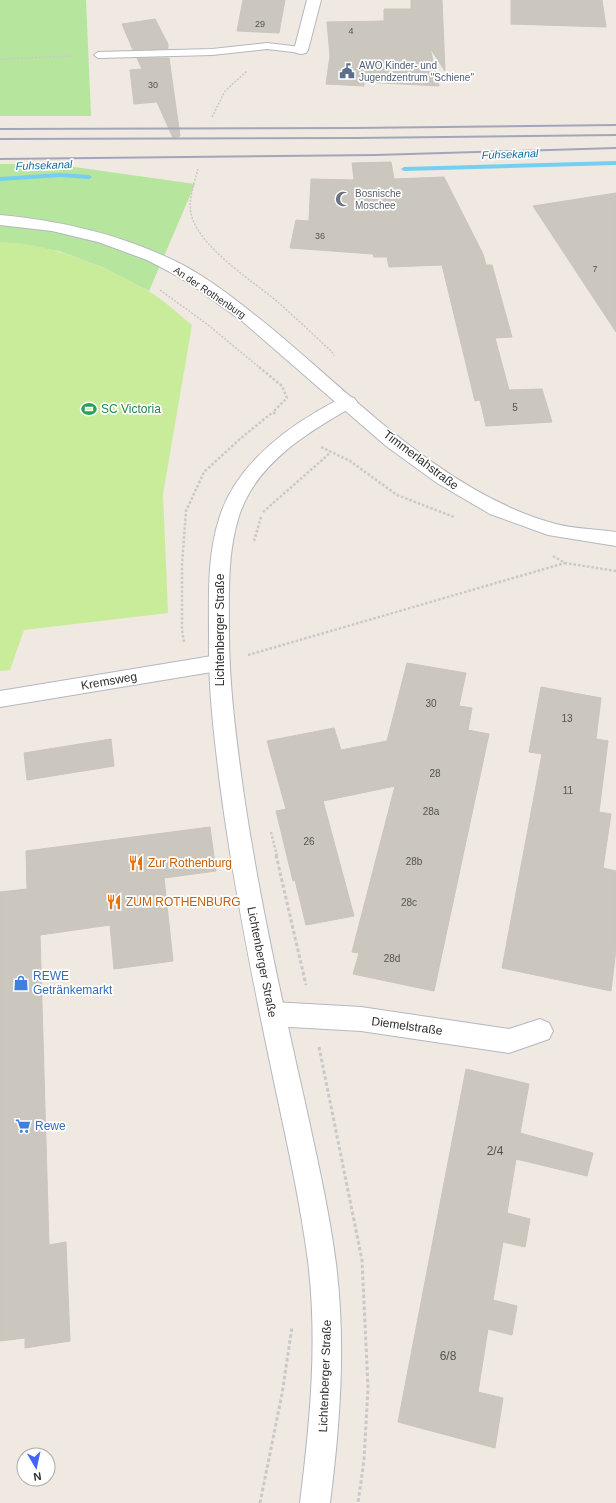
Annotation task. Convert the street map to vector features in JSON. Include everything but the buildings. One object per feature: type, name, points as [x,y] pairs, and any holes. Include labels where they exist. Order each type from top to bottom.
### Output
[{"type":"street","points":[[301,50],[314,0]]},
{"type":"street","name":"An der Rothenburg","points":[[0,220],[29,222],[70,229],[104,238],[137,250],[168,264],[198,281],[238,309],[348,402]]},
{"type":"street","name":"Lichtenberger Straße","points":[[315,1503],[322,1449],[327,1358],[327,1312],[322,1264],[309,1187],[255,926],[237,826],[224,727],[218,663],[220,562],[229,514],[252,475],[268,455],[297,432],[348,402]]},
{"type":"street","name":"Timmerlahstraße","points":[[348,402],[405,451],[435,474],[491,506],[548,528],[578,535],[616,539]]},
{"type":"street","name":"Kremsweg","points":[[0,699],[218,663]]},
{"type":"street","name":"Diemelstraße","points":[[273,1014],[361,1019],[509,1041],[540,1031]]},
{"type":"lane","points":[[98,55],[212,52],[267,46],[301,50]]},
{"type":"path","points":[[0,59],[98,55]]},
{"type":"path","points":[[212,117],[219,98],[230,83],[250,68]]},
{"type":"path","points":[[198,169],[191,206],[192,217],[197,228],[206,240],[280,304],[332,352],[348,402]]},
{"type":"path","points":[[157,288],[176,300],[220,334],[282,386],[287,398],[273,412],[297,432],[330,453],[350,461],[397,495],[455,517]]},
{"type":"path","points":[[253,546],[263,511],[330,453]]},
{"type":"path","points":[[552,556],[564,562],[616,571]]},
{"type":"path","points":[[218,663],[275,648],[564,562]]},
{"type":"path","points":[[260,1503],[282,1394]]},
{"type":"green space","points":[[0,0],[86,0],[91,116],[0,116]]},
{"type":"green space","points":[[0,164],[53,164],[195,184],[149,291],[102,267],[59,251],[0,242]]},
{"type":"green space","name":"SC Victoria","points":[[0,242],[19,243],[57,251],[96,265],[132,282],[154,295],[192,325],[163,494],[168,613],[24,630],[10,670],[0,671]]},
{"type":"waterway","name":"Fuhsekanal","points":[[404,169],[616,163]]},
{"type":"waterway","name":"Fuhsekanal","points":[[0,179],[60,175],[89,177]]},
{"type":"railway","points":[[0,129],[354,128],[616,125]]},
{"type":"railway","points":[[0,139],[356,138],[616,135]]},
{"type":"railway","points":[[0,159],[376,155],[616,148]]},
{"type":"place","name":"AWO Kinder- und Jugendzentrum \"Schiene\"","points":[[347,71]]},
{"type":"place","name":"Bosnische Moschee","points":[[343,199]]},
{"type":"place","name":"SC Victoria","points":[[89,409]]},
{"type":"place","name":"Zur Rothenburg","points":[[136,863]]},
{"type":"place","name":"ZUM ROTHENBURG","points":[[114,902]]},
{"type":"place","name":"REWE Getränkemarkt","points":[[21,983]]},
{"type":"place","name":"Rewe","points":[[23,1126]]}]
